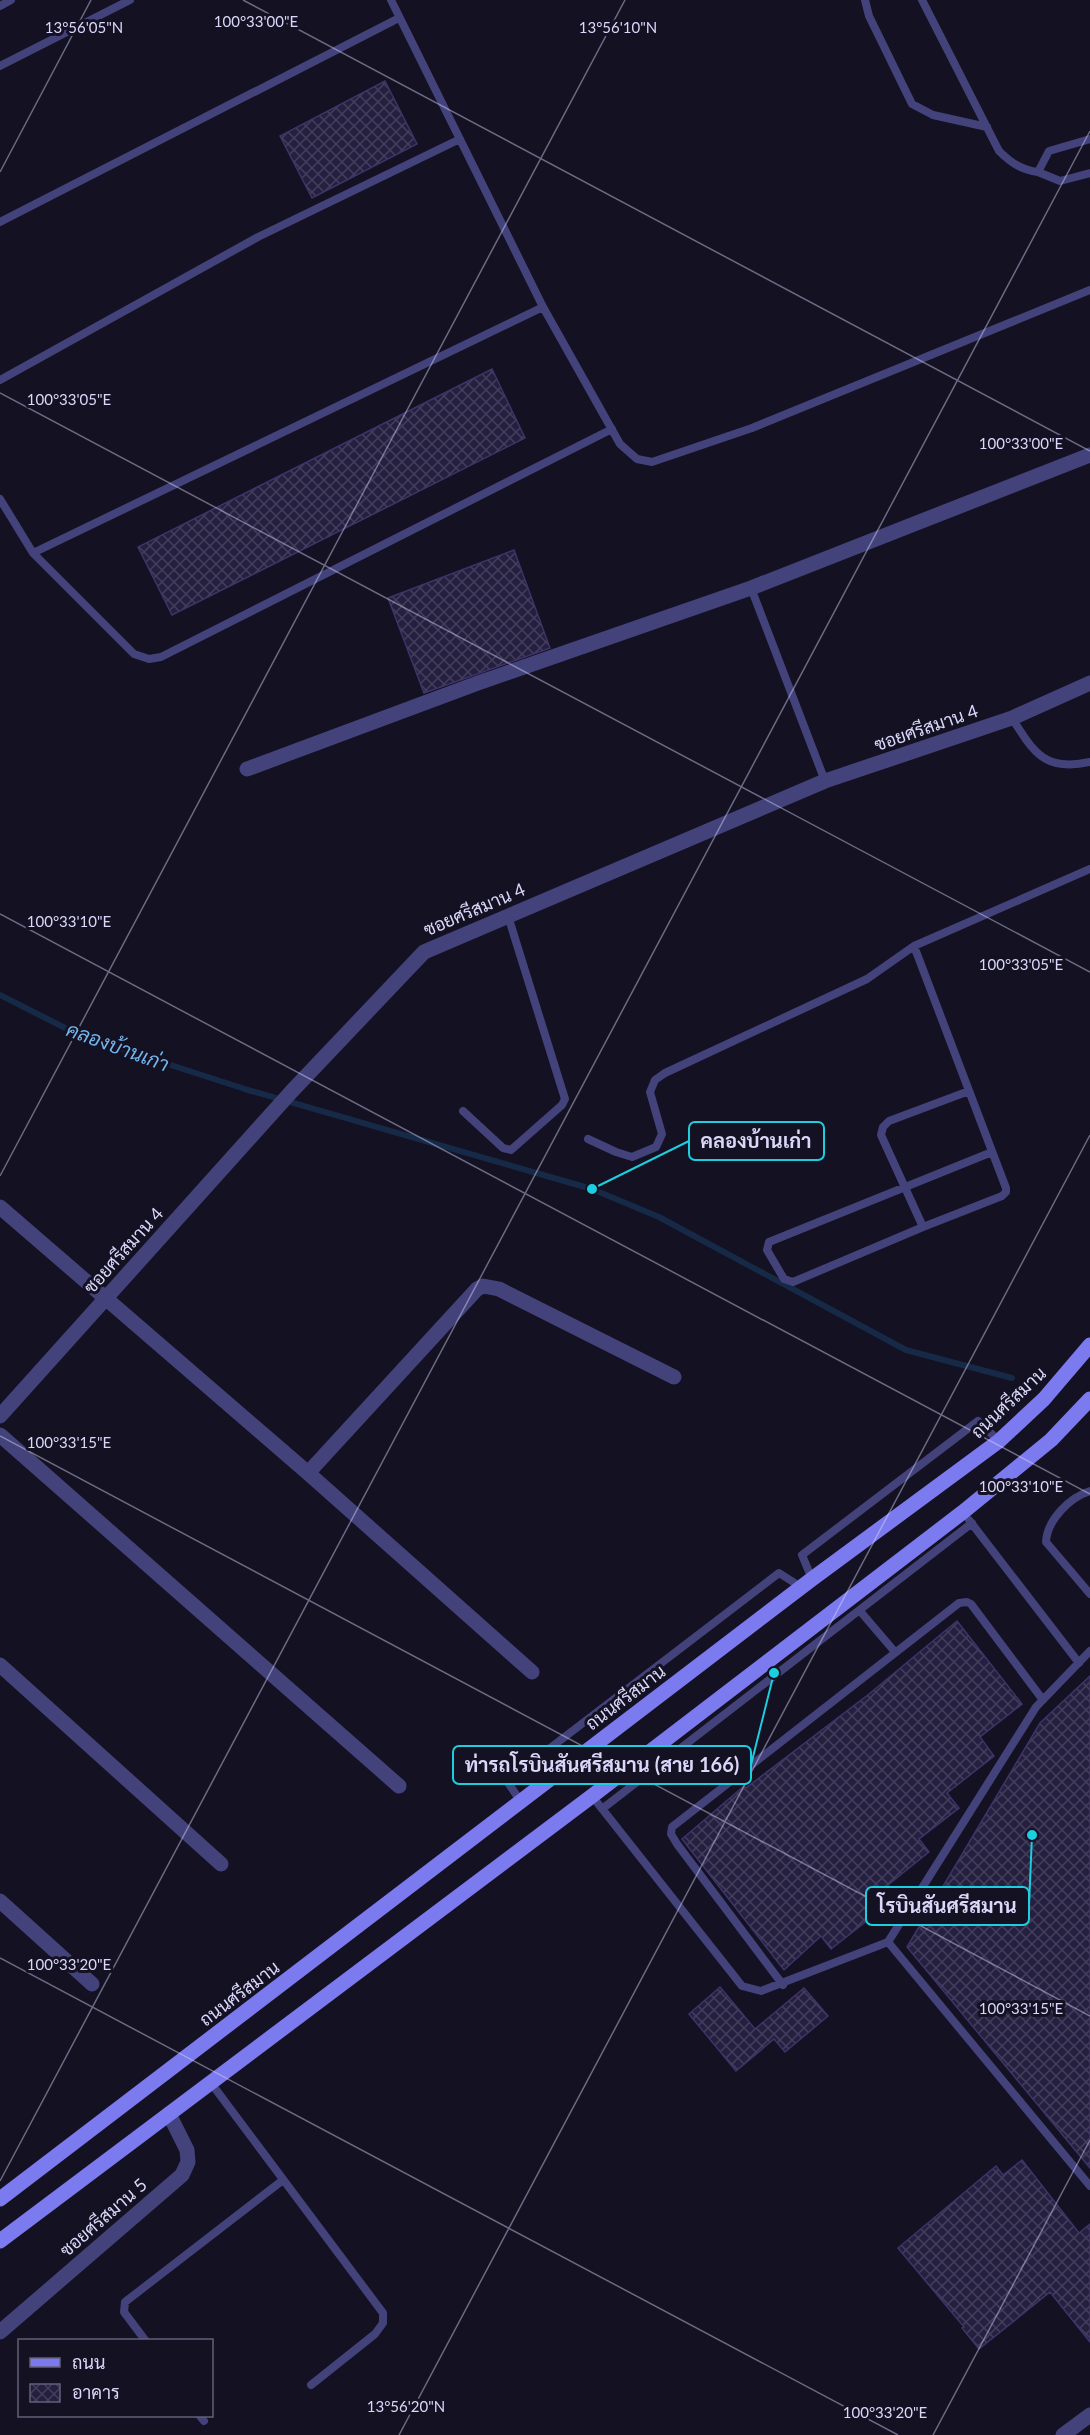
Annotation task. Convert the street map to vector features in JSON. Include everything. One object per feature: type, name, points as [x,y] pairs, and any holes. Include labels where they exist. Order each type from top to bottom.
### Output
[{"type":"main road","name":"ถนนศรีสมาน","points":[[0,2199],[806,1583],[999,1441],[1044,1399],[1090,1345]]},
{"type":"main road","points":[[0,2241],[592,1796],[967,1518],[1051,1440],[1090,1400]]},
{"type":"street","points":[[247,769],[478,683],[751,588],[1090,455]]},
{"type":"street","name":"ซอยศรีสมาน 4","points":[[0,1416],[291,1091],[424,951],[825,781],[1012,718],[1090,683]]},
{"type":"street","points":[[0,1207],[308,1473],[532,1672]]},
{"type":"street","points":[[308,1473],[477,1289],[483,1286],[498,1289],[674,1377]]},
{"type":"street","points":[[0,1435],[399,1786]]},
{"type":"street","points":[[0,1665],[221,1864]]},
{"type":"street","points":[[0,1901],[92,1984]]},
{"type":"street","name":"ซอยศรีสมาน 5","points":[[0,2332],[182,2175],[188,2162],[187,2150],[169,2114]]},
{"type":"street","points":[[1063,2435],[1090,2415]]},
{"type":"lane","points":[[0,6],[11,0]]},
{"type":"lane","points":[[0,66],[130,0]]},
{"type":"lane","points":[[391,0],[543,307],[620,444],[637,459],[652,462],[752,428],[1090,290]]},
{"type":"lane","points":[[865,0],[869,16],[912,104],[933,115],[987,128]]},
{"type":"lane","points":[[922,0],[999,152],[1011,163],[1060,181],[1090,173]]},
{"type":"lane","points":[[0,222],[399,18]]},
{"type":"lane","points":[[1038,172],[1049,151],[1090,139]]},
{"type":"lane","points":[[0,380],[258,237],[460,140]]},
{"type":"lane","points":[[33,553],[543,307]]},
{"type":"lane","points":[[0,499],[33,553],[134,654],[149,659],[161,657],[612,429]]},
{"type":"lane","points":[[751,588],[825,781]]},
{"type":"lane","points":[[1012,718],[1031,749],[1039,757],[1055,764],[1090,762]]},
{"type":"lane","points":[[588,1139],[632,1157],[656,1147],[662,1134],[650,1092],[656,1080],[665,1073],[867,979],[914,946],[1090,869]]},
{"type":"lane","points":[[463,1111],[503,1148],[511,1150],[562,1105],[565,1099],[508,916]]},
{"type":"lane","points":[[914,946],[1006,1188],[1002,1196],[793,1282],[784,1279],[767,1250],[769,1242],[992,1152]]},
{"type":"lane","points":[[923,1227],[881,1135],[883,1127],[889,1121],[969,1091]]},
{"type":"lane","points":[[521,1802],[507,1781],[779,1573],[806,1583],[802,1555],[978,1421],[999,1441]]},
{"type":"lane","points":[[1090,1491],[1077,1495],[1050,1525],[1046,1542],[1090,1594]]},
{"type":"lane","points":[[602,1809],[860,1611],[967,1518],[1079,1663]]},
{"type":"lane","points":[[783,1985],[677,1844],[670,1830],[672,1827],[959,1603],[971,1604],[1043,1700]]},
{"type":"lane","points":[[860,1611],[896,1652]]},
{"type":"lane","points":[[592,1796],[742,1986],[761,1992],[888,1942],[1036,1707],[1090,1651]]},
{"type":"lane","points":[[888,1942],[1090,2186]]},
{"type":"lane","points":[[211,2083],[383,2313],[382,2323],[375,2334],[311,2385]]},
{"type":"lane","points":[[144,2339],[124,2312],[125,2302],[283,2180]]},
{"type":"building","points":[[385,81],[417,144],[312,198],[280,136]]},
{"type":"building","points":[[492,369],[525,438],[172,615],[138,547]]},
{"type":"building","points":[[514,550],[550,648],[424,693],[388,598]]},
{"type":"building","points":[[957,1621],[1022,1704],[980,1737],[994,1756],[947,1793],[959,1808],[919,1839],[929,1852],[888,1885],[897,1897],[831,1949],[821,1936],[784,1970],[682,1839],[744,1786],[746,1788],[869,1694]]},
{"type":"building","points":[[1090,1676],[1090,2168],[907,1947],[1040,1723]]},
{"type":"building","points":[[720,1987],[755,2029],[804,1988],[828,2016],[785,2052],[774,2039],[736,2071],[689,2014]]},
{"type":"building","points":[[1022,2160],[1079,2233],[1090,2224],[1090,2342],[1050,2292],[979,2349],[962,2328],[964,2327],[898,2248],[996,2166],[1003,2175]]},
{"type":"waterway","name":"คลองบ้านเก่า","points":[[0,995],[81,1036],[248,1090],[592,1189],[659,1217],[906,1350],[1012,1378]]},
{"type":"place","name":"คลองบ้านเก่า","points":[[592,1189]]},
{"type":"place","name":"ท่ารถโรบินสันศรีสมาน (สาย 166)","points":[[774,1673]]},
{"type":"place","name":"โรบินสันศรีสมาน","points":[[1032,1835]]}]
